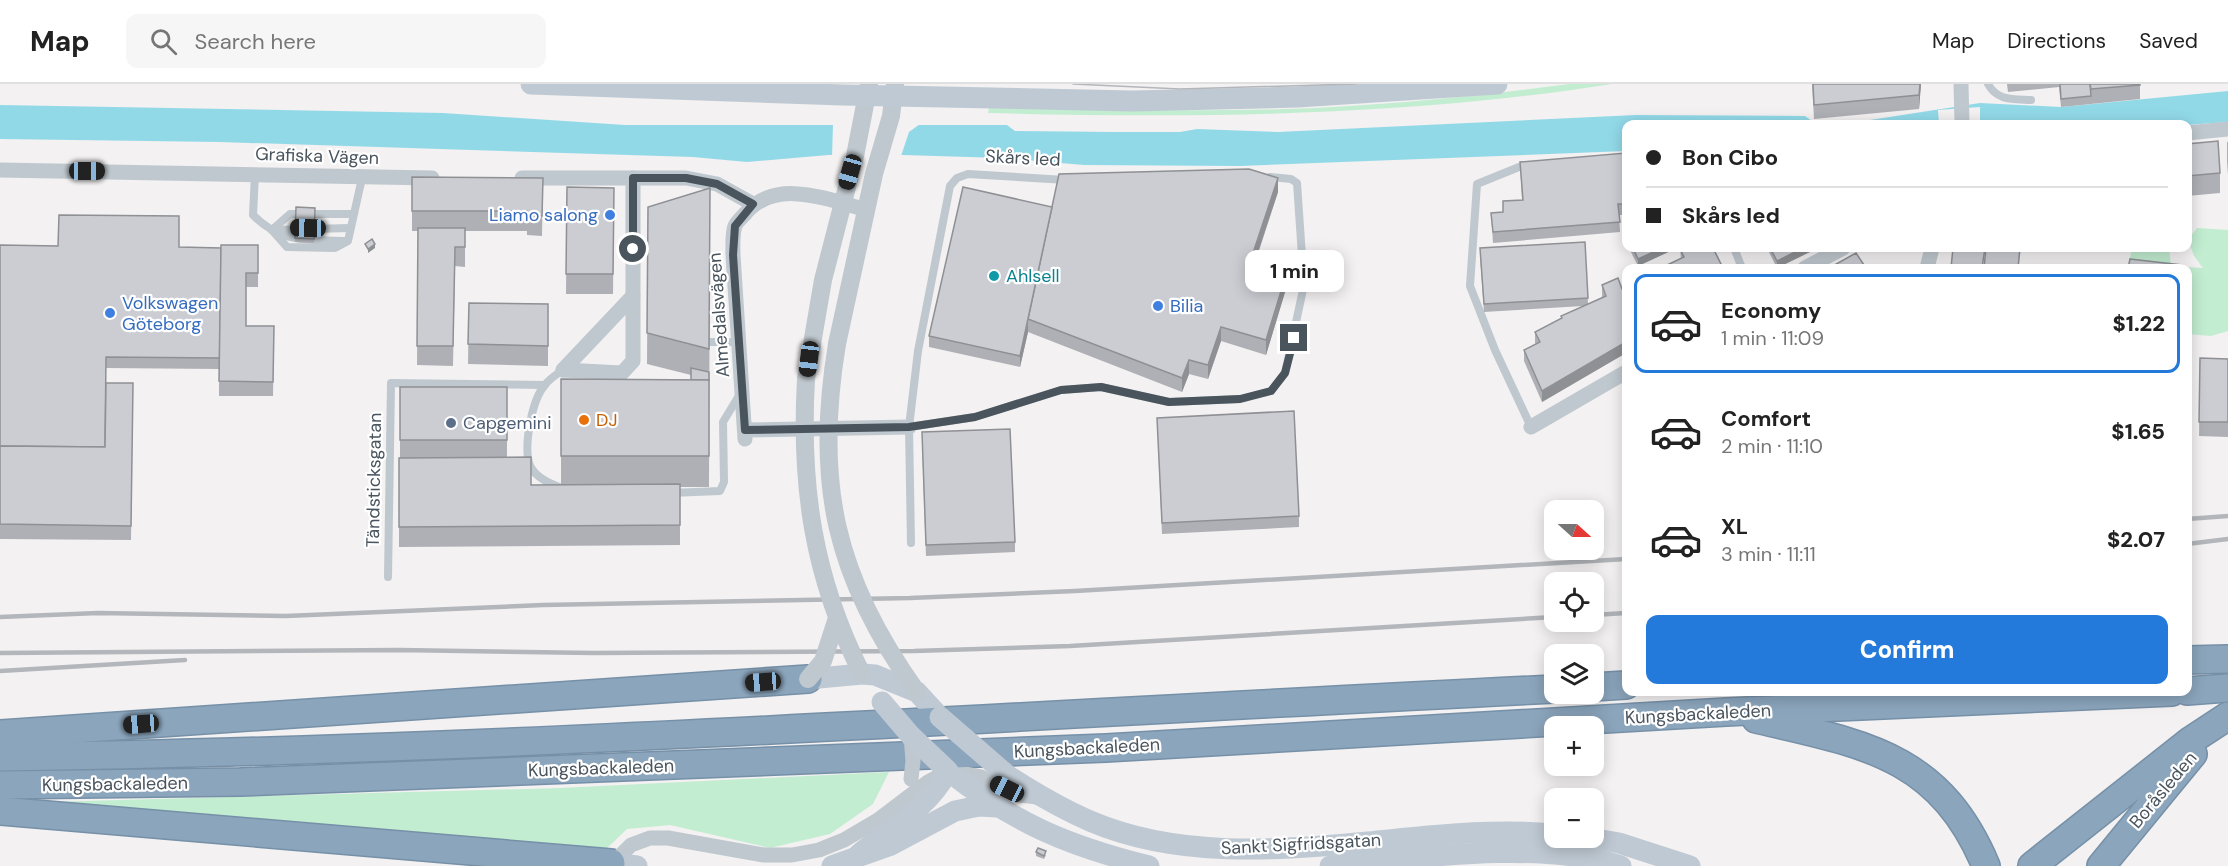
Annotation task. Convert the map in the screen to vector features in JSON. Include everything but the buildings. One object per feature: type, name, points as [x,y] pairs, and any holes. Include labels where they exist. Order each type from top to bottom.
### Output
[{"type":"highway","points":[[2192,660],[2228,659]]},
{"type":"highway","points":[[0,734],[808,679]]},
{"type":"highway","name":"Kungsbackaleden","points":[[1604,687],[1622,686]]},
{"type":"highway","points":[[2192,691],[2228,688]]},
{"type":"highway","name":"Kungsbackaleden","points":[[0,758],[220,753],[507,741],[1544,689]]},
{"type":"highway","name":"Kungsbackaleden","points":[[0,785],[240,782],[1106,748],[1726,712],[2083,696]]},
{"type":"highway","points":[[1726,712],[1835,738],[1902,762],[1928,781],[1948,802],[1976,842],[1986,866]]},
{"type":"highway","name":"Boråsleden","points":[[2102,866],[2194,745],[2228,717]]},
{"type":"highway","points":[[2032,866],[2067,836],[2194,745]]},
{"type":"highway","points":[[0,811],[550,862],[619,865]]},
{"type":"main road","points":[[531,84],[895,90],[1133,101],[1298,97],[1497,84]]},
{"type":"main road","points":[[862,674],[945,776],[1053,837],[1092,852],[1149,866]]},
{"type":"main road","name":"Sankt Sigfridsgatan","points":[[808,679],[875,675],[917,692],[947,724],[1006,775],[1041,797],[1092,822],[1151,838],[1209,848],[1267,849],[1453,834],[1544,834]]},
{"type":"main road","points":[[858,855],[927,803],[938,790],[945,776],[947,724]]},
{"type":"main road","points":[[832,866],[891,845],[955,811],[979,806],[997,807]]},
{"type":"main road","points":[[1604,841],[1628,845],[1690,866]]},
{"type":"main road","name":"Sankt Sigfridsgatan","points":[[1330,866],[1485,854],[1579,857],[1621,866]]},
{"type":"street","points":[[1961,84],[1962,120]]},
{"type":"street","points":[[862,674],[837,618],[820,565],[806,486],[803,429],[811,339],[841,203],[863,123],[868,90]]},
{"type":"street","name":"Sankt Sigfridsgatan","points":[[895,90],[837,344],[827,433],[829,484],[835,522],[868,616],[917,692]]},
{"type":"street","points":[[2192,133],[2228,129]]},
{"type":"street","name":"Grafiska Vägen","points":[[0,170],[450,178]]},
{"type":"street","points":[[507,178],[686,178],[717,184],[753,204],[765,197],[783,194],[816,195],[866,210]]},
{"type":"street","points":[[563,370],[622,373],[633,361],[633,178]]},
{"type":"street","name":"Almedalsvägen","points":[[753,204],[735,226],[733,255],[744,388],[745,435],[909,427]]},
{"type":"street","points":[[1813,264],[1835,252]]},
{"type":"street","points":[[563,370],[633,296]]},
{"type":"street","points":[[1532,428],[1622,374]]},
{"type":"street","points":[[808,679],[823,661],[837,618]]},
{"type":"street","points":[[903,801],[911,779],[911,736]]},
{"type":"street","points":[[619,865],[631,845],[650,838],[668,838],[764,855],[792,855],[819,850],[844,840],[945,776],[981,777],[1019,795],[1041,797]]},
{"type":"lane","points":[[1988,84],[1993,93],[2000,97],[2031,100]]},
{"type":"lane","points":[[1519,168],[1477,184],[1470,286],[1496,351],[1532,428]]},
{"type":"lane","points":[[255,174],[253,215],[288,239],[348,241],[362,178]]},
{"type":"lane","name":"Skårs led","points":[[911,543],[909,427],[918,351],[950,186],[957,178],[968,174],[1080,180]]},
{"type":"lane","points":[[909,427],[975,417],[1061,390],[1101,387],[1169,402],[1240,399],[1271,391],[1285,373],[1304,285],[1297,183],[1291,179],[1260,176]]},
{"type":"lane","points":[[272,230],[290,214],[353,214]]},
{"type":"lane","points":[[272,230],[350,228]]},
{"type":"lane","points":[[709,342],[739,342]]},
{"type":"lane","points":[[563,370],[544,385],[530,423],[530,463],[536,474],[553,485],[572,491]]},
{"type":"lane","name":"Tändsticksgatan","points":[[388,577],[388,460],[391,383],[544,385]]},
{"type":"lane","points":[[664,493],[720,491],[724,482],[723,422],[744,388]]},
{"type":"lane","points":[[388,460],[399,461]]},
{"type":"lane","points":[[520,462],[530,463]]},
{"type":"green space","points":[[1570,84],[1612,84],[1456,103],[1300,113],[1145,115],[988,113],[989,107],[1174,110],[1321,108],[1428,100]]},
{"type":"green space","points":[[2197,228],[2228,230],[2228,331],[2211,336],[2192,334],[2192,267],[2203,268],[2192,251],[2192,235]]},
{"type":"green space","points":[[2131,252],[2169,252],[2171,264],[2157,264],[2129,262]]},
{"type":"green space","points":[[889,772],[873,804],[830,834],[770,848],[670,825],[627,829],[604,851],[47,802],[560,788]]},
{"type":"water","points":[[2228,91],[2228,122],[2192,125],[2192,120],[1870,120],[1980,103],[2061,107]]},
{"type":"water","points":[[0,105],[443,113],[625,125],[1007,125],[1015,131],[1180,132],[1197,129],[1278,132],[1636,115],[1805,116],[1811,120],[1622,120],[1622,151],[1240,166],[1084,165],[1001,158],[903,155],[828,155],[747,162],[693,157],[219,142],[0,139]]},
{"type":"pier","points":[[1980,107],[1980,120],[1939,120],[1938,110]]},
{"type":"pier","points":[[833,124],[920,124],[909,132],[901,156],[832,157]]},
{"type":"tram line","points":[[1073,84],[1180,89],[1355,84]]},
{"type":"railway","points":[[2192,519],[2228,516]]},
{"type":"railway","points":[[2192,543],[2228,539]]},
{"type":"railway","points":[[0,617],[98,613],[286,616],[543,605],[910,598],[1075,591],[1622,559]]},
{"type":"railway","points":[[1604,614],[1622,613]]},
{"type":"railway","points":[[0,653],[399,650],[594,653],[914,651],[1070,646],[1544,618]]},
{"type":"railway","points":[[0,671],[185,660]]},
{"type":"place","name":"Liamo salong","points":[[610,215]]},
{"type":"place","name":"Ahlsell","points":[[994,276]]},
{"type":"place","name":"Bilia","points":[[1158,306]]},
{"type":"place","name":"Volkswagen Göteborg","points":[[110,313]]},
{"type":"place","name":"DJ","points":[[584,420]]},
{"type":"place","name":"Capgemini","points":[[451,423]]},
{"type":"route","points":[[633,249],[633,178],[686,178],[717,184],[753,204],[735,226],[733,255],[744,388],[745,430],[909,427],[975,417],[1061,390],[1101,387],[1169,402],[1240,399],[1271,391],[1285,373],[1294,338]]}]
